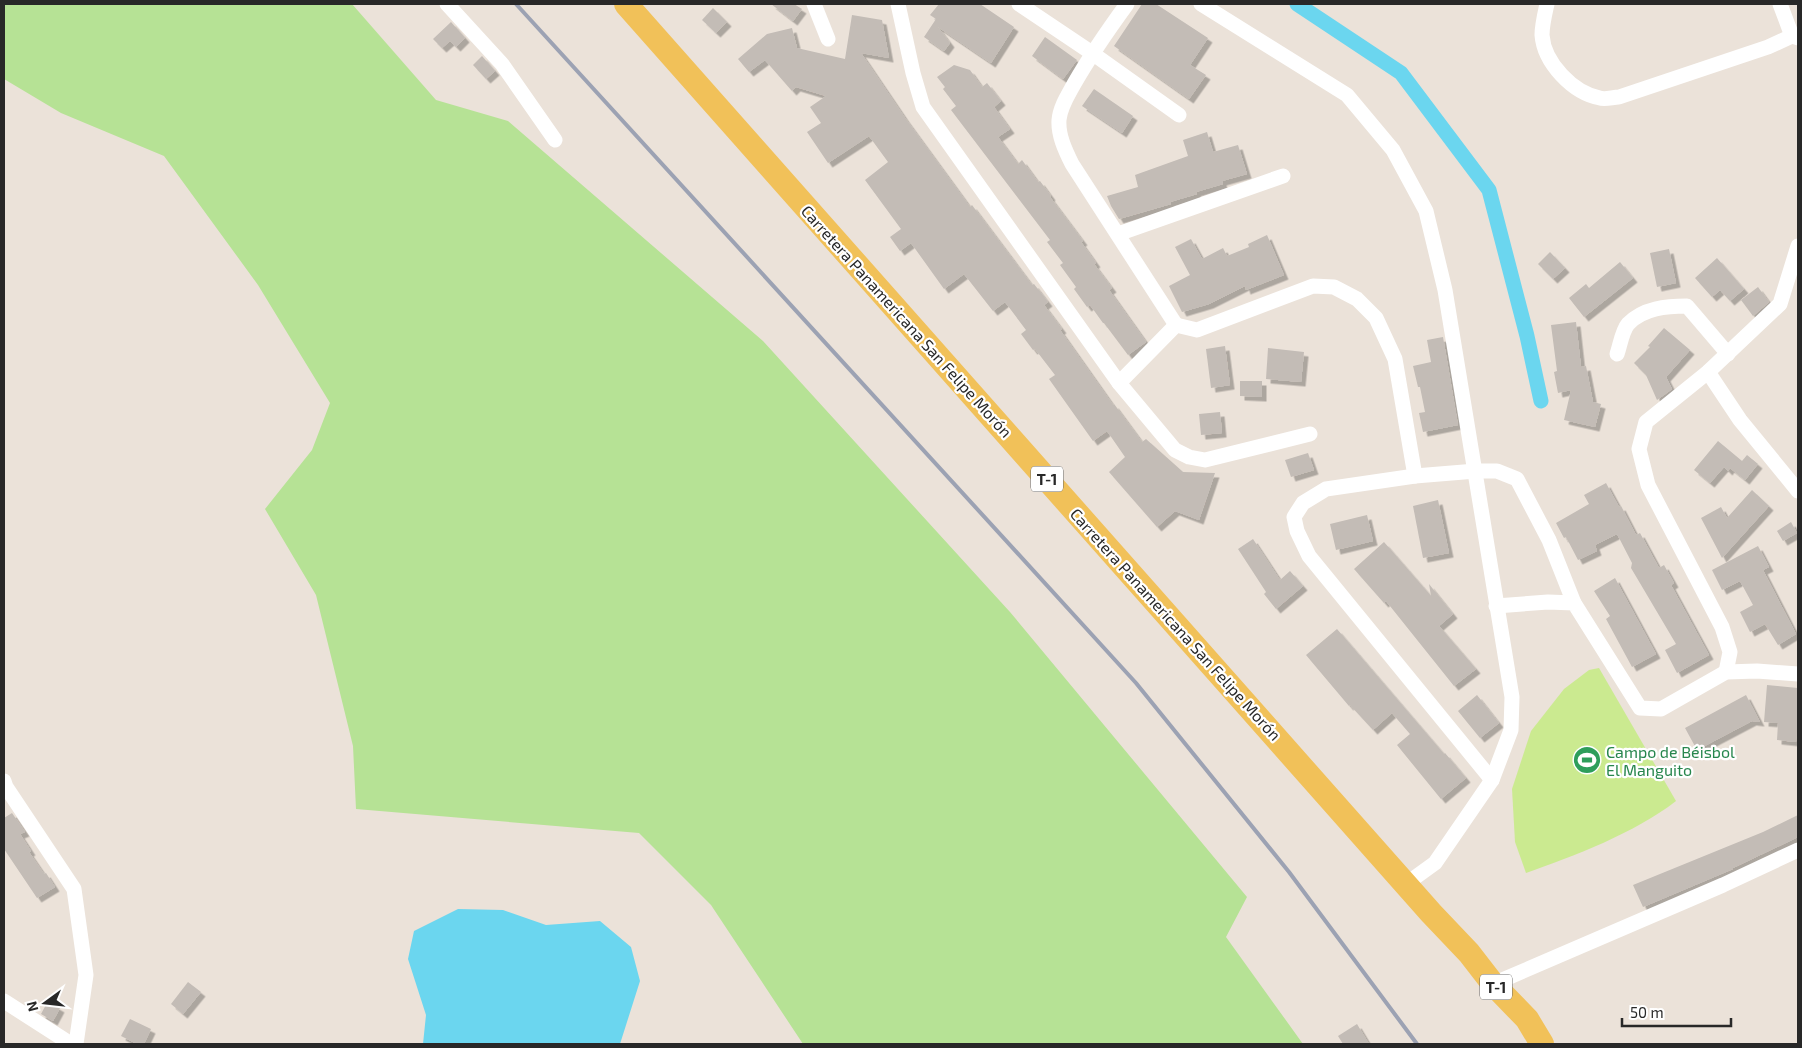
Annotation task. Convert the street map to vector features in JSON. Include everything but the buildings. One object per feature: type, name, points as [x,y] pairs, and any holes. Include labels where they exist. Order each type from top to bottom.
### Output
[{"type":"main road","name":"Carretera Panamericana San Felipe Morón","points":[[626,4],[1431,913],[1469,953],[1493,984],[1527,1019],[1542,1044]]},
{"type":"street","points":[[448,4],[502,64],[555,140]]},
{"type":"street","points":[[814,4],[828,39]]},
{"type":"street","points":[[898,4],[913,73],[923,107],[1119,383],[1175,450],[1189,457],[1205,460],[1310,434]]},
{"type":"street","points":[[1019,4],[1092,52],[1179,115]]},
{"type":"street","points":[[1127,4],[1092,52],[1063,104],[1059,119],[1060,133],[1064,149],[1072,164],[1176,325],[1197,330],[1313,286],[1334,287],[1357,299],[1376,318],[1395,359],[1415,476]]},
{"type":"street","points":[[1201,4],[1347,95],[1393,150],[1426,211],[1445,290],[1512,696],[1511,730],[1492,780],[1435,863],[1406,884]]},
{"type":"street","points":[[1547,4],[1542,35],[1554,66],[1580,91],[1601,99],[1619,97],[1795,37],[1780,4]]},
{"type":"street","points":[[1118,234],[1283,176]]},
{"type":"street","points":[[1726,672],[1730,652],[1722,627],[1648,485],[1639,449],[1646,422],[1708,372],[1780,304],[1798,246]]},
{"type":"street","points":[[1617,354],[1627,325],[1641,315],[1666,306],[1687,306],[1728,354]]},
{"type":"street","points":[[1119,383],[1176,325]]},
{"type":"street","points":[[1708,372],[1740,420],[1798,491]]},
{"type":"street","points":[[1492,780],[1308,556],[1297,531],[1294,517],[1303,503],[1326,489],[1415,476],[1496,471],[1517,479],[1550,540],[1574,603],[1640,708],[1661,709],[1726,672],[1757,671],[1798,674]]},
{"type":"street","points":[[1496,606],[1574,603]]},
{"type":"street","points":[[4,781],[6,787],[74,889],[86,975],[76,1044]]},
{"type":"street","points":[[1493,984],[1723,885],[1798,850]]},
{"type":"street","points":[[4,1001],[71,1044]]},
{"type":"green space","points":[[4,4],[352,4],[436,100],[508,121],[763,341],[1010,612],[1247,897],[1226,937],[1303,1044],[803,1044],[711,905],[639,833],[356,809],[353,746],[316,595],[265,509],[312,450],[330,403],[258,285],[164,156],[61,113],[4,79]]},
{"type":"green space","name":"Campo de Béisbol El Manguito","points":[[1599,668],[1676,801],[1660,813],[1604,843],[1526,873],[1515,842],[1512,789],[1531,731],[1564,689],[1589,670]]},
{"type":"water","points":[[458,909],[503,910],[546,925],[600,921],[631,947],[640,981],[620,1044],[423,1044],[426,1015],[408,959],[414,931]]},
{"type":"waterway","points":[[1297,4],[1401,73],[1489,190],[1527,336],[1541,401]]},
{"type":"railway","points":[[516,4],[1136,683],[1289,872],[1417,1044]]},
{"type":"place","name":"Campo de Béisbol El Manguito","points":[[1587,760]]}]
